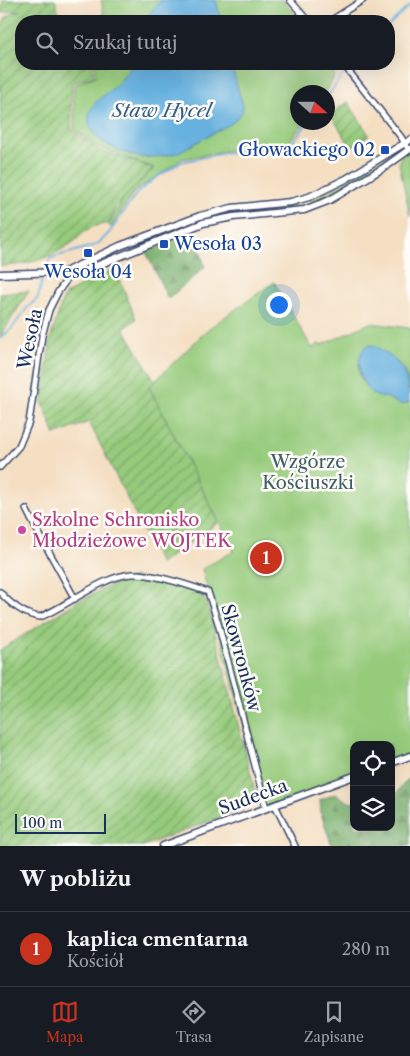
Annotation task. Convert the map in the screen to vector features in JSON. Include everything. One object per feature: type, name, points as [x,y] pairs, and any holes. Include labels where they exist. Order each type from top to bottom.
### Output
[{"type":"street","points":[[290,0],[303,15]]},
{"type":"street","points":[[339,15],[363,0]]},
{"type":"street","points":[[348,70],[408,146]]},
{"type":"street","points":[[0,274],[86,270],[203,224],[233,217],[293,212],[313,207],[330,200],[372,175],[408,146]]},
{"type":"street","points":[[63,272],[120,246],[200,216],[232,208],[292,202],[309,197],[346,180],[408,146]]},
{"type":"street","name":"Wesoła","points":[[0,467],[19,446],[29,422],[42,336],[49,310],[65,282],[66,276],[63,272]]},
{"type":"street","points":[[26,509],[75,599]]},
{"type":"street","name":"Skowronków","points":[[0,592],[2,599],[30,615],[40,617],[110,580],[132,574],[154,577],[208,592],[218,623],[266,808]]},
{"type":"street","points":[[395,762],[410,756]]},
{"type":"street","name":"Sudecka","points":[[163,846],[350,777]]},
{"type":"street","points":[[275,805],[295,846]]},
{"type":"green space","points":[[3,0],[55,0],[59,15],[15,15],[15,70],[93,70],[94,76],[72,83],[71,129],[99,150],[153,168],[116,206],[109,223],[90,228],[75,241],[40,260],[1,266],[0,29],[6,17],[20,11],[1,13]]},
{"type":"green space","points":[[101,0],[283,0],[296,15],[104,15]]},
{"type":"green space","points":[[95,70],[336,70],[329,85],[290,85],[290,130],[298,130],[288,143],[281,146],[236,149],[182,159],[134,192],[111,227],[108,225],[123,199],[154,168],[96,146],[74,129],[74,85],[96,76]]},
{"type":"green space","points":[[348,102],[369,135],[351,147],[335,122],[335,111]]},
{"type":"green space","points":[[397,151],[399,154],[377,170],[313,204],[312,199],[332,190]]},
{"type":"green space","points":[[410,151],[410,216],[399,163],[401,155]]},
{"type":"green space","points":[[296,204],[298,208],[247,212],[185,227],[184,224],[232,211]]},
{"type":"green space","points":[[195,232],[205,267],[168,299],[145,250],[164,245]]},
{"type":"green space","points":[[115,268],[136,319],[124,329],[155,381],[149,387],[219,522],[160,564],[89,422],[55,435],[42,402],[51,336],[62,301],[66,294]]},
{"type":"green space","name":"Wzgórze Kościuszki","points":[[274,282],[312,348],[370,323],[410,328],[410,391],[404,371],[397,362],[373,346],[370,345],[362,356],[359,371],[364,383],[379,395],[398,403],[410,402],[410,756],[395,762],[395,741],[350,741],[350,777],[266,808],[202,569],[234,551],[149,387],[208,329]]},
{"type":"green space","points":[[29,291],[0,337],[0,294]]},
{"type":"green space","points":[[134,577],[188,588],[202,595],[205,600],[212,620],[258,803],[143,846],[0,846],[0,650],[78,601],[116,583]]},
{"type":"green space","points":[[410,778],[410,846],[332,846],[321,814],[320,800],[335,794],[350,802],[350,831],[395,831],[395,796]]},
{"type":"water","points":[[216,0],[220,15],[149,15],[161,1]]},
{"type":"water","name":"Staw Hycel","points":[[128,70],[233,70],[243,106],[242,112],[232,123],[177,153],[162,156],[135,156],[109,146],[94,134],[90,127],[91,109],[98,100],[119,82]]},
{"type":"water","points":[[373,345],[389,355],[400,367],[407,382],[409,402],[400,404],[387,397],[379,397],[371,393],[366,386],[362,378],[360,360],[366,346]]},
{"type":"waterway","points":[[395,19],[410,5]]},
{"type":"waterway","points":[[335,86],[346,70]]},
{"type":"waterway","points":[[45,269],[51,258],[93,246],[100,242],[109,233],[137,193],[181,162],[224,153],[288,148],[302,130]]},
{"type":"waterway","points":[[0,339],[38,298],[42,280]]},
{"type":"place","name":"Głowackiego 02","points":[[385,150]]},
{"type":"place","name":"Wesoła 03","points":[[164,244]]},
{"type":"place","name":"Wesoła 04","points":[[88,253]]},
{"type":"place","name":"Szkolne Schronisko Młodzieżowe WOJTEK","points":[[22,530]]},
{"type":"place","name":"kaplica cmentarna","points":[[266,558]]}]
